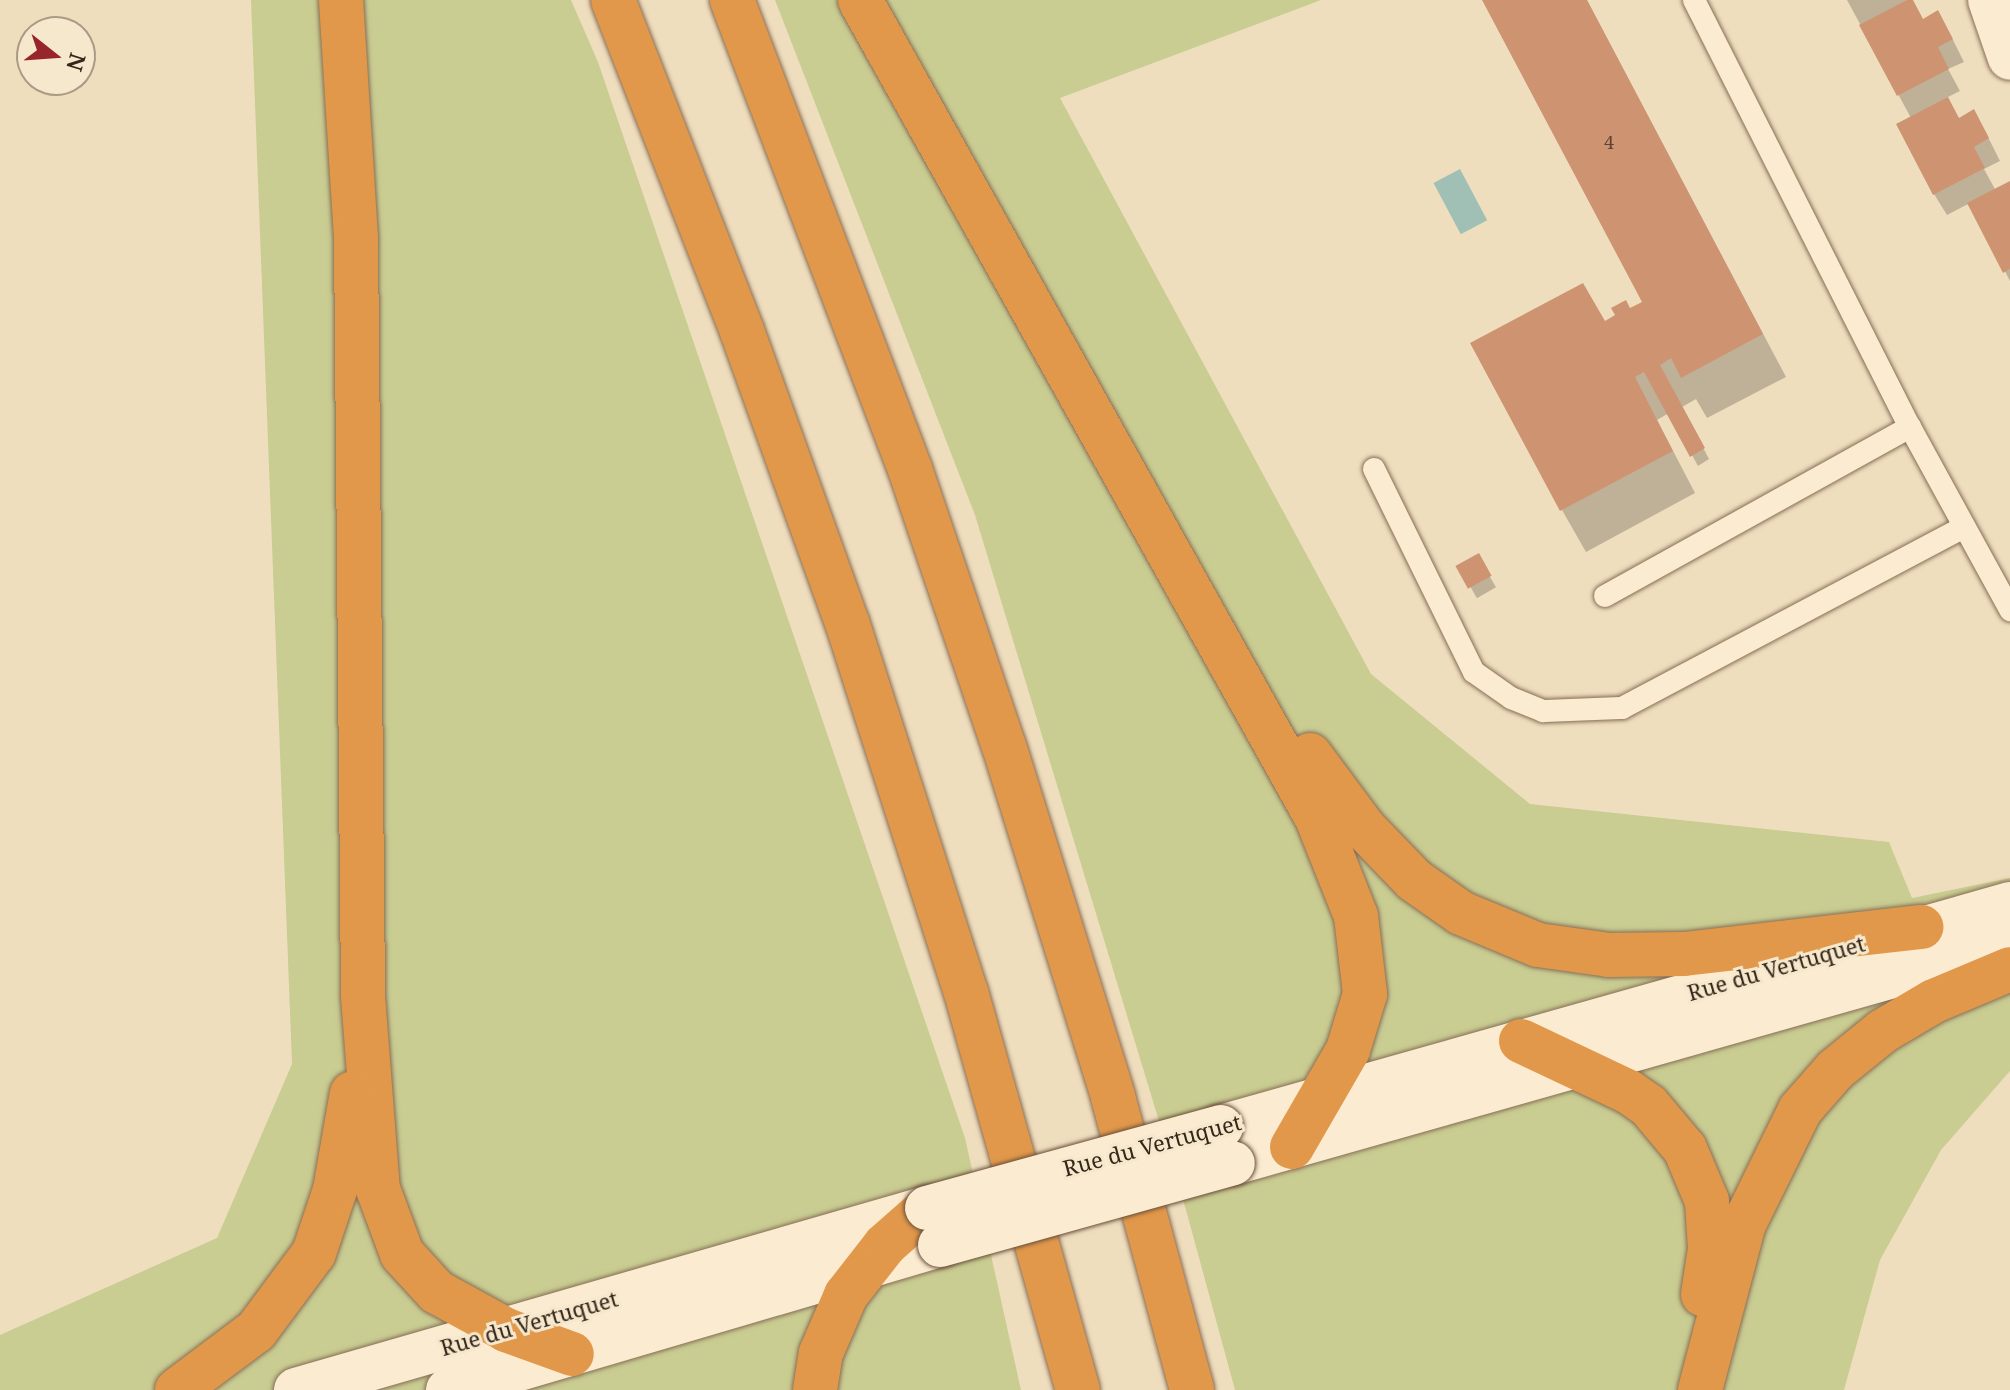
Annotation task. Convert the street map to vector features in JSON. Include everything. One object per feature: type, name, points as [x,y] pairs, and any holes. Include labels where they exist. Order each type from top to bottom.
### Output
[{"type":"highway","points":[[341,0],[356,238],[363,996],[374,1160],[390,1231],[402,1254],[437,1292],[506,1330],[572,1354]]},
{"type":"highway","points":[[613,0],[732,304],[847,622],[966,992],[1078,1390]]},
{"type":"highway","points":[[732,0],[910,469],[999,732],[1113,1097],[1192,1390]]},
{"type":"highway","points":[[860,0],[1207,615],[1317,818],[1356,916],[1365,994],[1348,1050],[1292,1147]]},
{"type":"highway","points":[[1207,615],[1391,859],[1437,899],[1486,926],[1538,945],[1642,956],[1921,927]]},
{"type":"highway","points":[[1700,1390],[1744,1224],[1800,1110],[1835,1070],[1883,1031],[1934,1001],[2010,969]]},
{"type":"highway","points":[[177,1390],[256,1331],[314,1253],[342,1160],[363,996]]},
{"type":"highway","points":[[1521,1041],[1584,1067],[1649,1106],[1668,1127],[1698,1173],[1707,1201],[1707,1279],[1681,1390]]},
{"type":"highway","points":[[815,1390],[832,1324],[866,1267]]},
{"type":"street","points":[[1990,0],[2010,58]]},
{"type":"street","name":"Rue du Vertuquet","points":[[296,1390],[506,1330],[933,1226],[1227,1145],[1321,1099],[2010,904]]},
{"type":"street","name":"Rue du Vertuquet","points":[[1227,1145],[1292,1147],[1584,1067],[2010,943]]},
{"type":"street","name":"Rue du Vertuquet","points":[[448,1390],[866,1267],[933,1226]]},
{"type":"lane","points":[[1694,0],[1910,427],[2010,610]]},
{"type":"lane","points":[[1605,596],[1910,427]]},
{"type":"lane","points":[[1374,469],[1474,672],[1511,698],[1543,711],[1622,708],[1964,527]]},
{"type":"green space","points":[[251,0],[571,0],[598,62],[965,1138],[1021,1390],[0,1390],[0,1335],[217,1238],[292,1064]]},
{"type":"green space","points":[[775,0],[1321,0],[1060,98],[1371,674],[1530,804],[1889,842],[1912,898],[2010,878],[2010,1071],[1941,1150],[1880,1260],[1844,1390],[1235,1390],[1186,1210],[975,515]]},
{"type":"water","points":[[1460,169],[1487,220],[1461,234],[1434,183]]},
{"type":"building","points":[[1482,0],[1587,0],[1763,334],[1681,378],[1671,358],[1660,365],[1705,448],[1690,457],[1644,372],[1635,377],[1673,451],[1560,511],[1470,343],[1583,283],[1605,321],[1615,315],[1611,308],[1626,300],[1630,308],[1642,302]]},
{"type":"building","points":[[1907,0],[1913,0],[1923,19],[1938,10],[1953,39],[1938,47],[1949,69],[1897,96],[1859,25]]},
{"type":"building","points":[[1948,97],[1959,118],[1974,109],[1989,138],[1974,147],[1985,168],[1933,195],[1896,124]]},
{"type":"building","points":[[2010,181],[2010,269],[2003,273],[1967,203]]},
{"type":"building","points":[[1479,553],[1492,576],[1468,589],[1455,566]]}]
